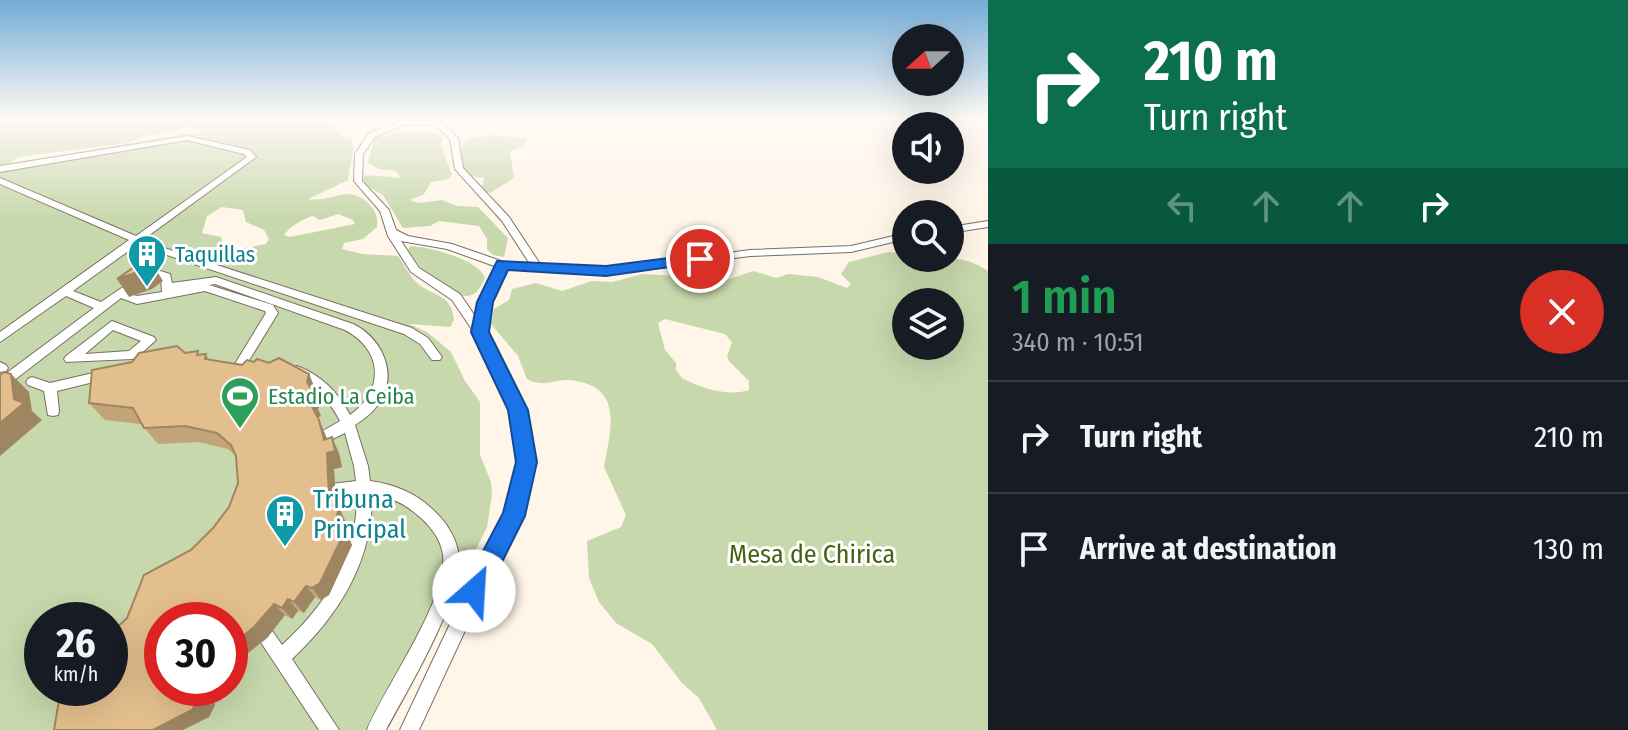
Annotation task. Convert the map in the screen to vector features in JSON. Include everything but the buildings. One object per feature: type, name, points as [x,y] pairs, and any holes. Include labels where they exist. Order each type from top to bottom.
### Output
[{"type":"street","points":[[0,169],[102,152]]},
{"type":"street","points":[[0,338],[249,160],[251,155],[240,152]]},
{"type":"street","points":[[360,152],[357,177],[384,210],[392,232],[415,270],[456,297],[480,332],[518,410],[525,441],[524,478],[514,516],[488,562],[409,730]]},
{"type":"street","points":[[456,152],[459,169],[506,219],[538,269]]},
{"type":"street","points":[[0,181],[136,240],[408,331],[424,341],[436,357]]},
{"type":"street","points":[[964,228],[988,224]]},
{"type":"street","points":[[392,232],[405,239],[449,246],[503,265],[538,269],[622,270],[750,253],[851,249],[892,239]]},
{"type":"street","points":[[480,332],[485,302],[503,265]]},
{"type":"street","points":[[0,385],[103,307],[124,296],[151,271],[166,276],[167,290]]},
{"type":"street","points":[[124,296],[137,300],[201,280],[216,280],[362,333],[377,355],[382,382],[369,408],[326,436]]},
{"type":"street","points":[[167,290],[205,287],[269,308],[272,315],[251,362],[233,377]]},
{"type":"street","points":[[65,292],[103,307]]},
{"type":"street","points":[[131,369],[132,355],[150,338],[112,325],[70,359],[132,355]]},
{"type":"street","points":[[281,658],[327,612],[350,570],[362,537],[366,486],[348,424],[328,389],[286,368]]},
{"type":"street","points":[[32,382],[50,388],[117,372]]},
{"type":"street","points":[[50,388],[53,411]]},
{"type":"street","points":[[337,489],[366,486],[397,492],[428,514],[447,538],[451,560],[448,584],[439,606],[376,730]]},
{"type":"street","points":[[267,638],[330,730]]},
{"type":"green space","name":"Estadio La Ceiba","points":[[0,152],[57,152],[18,157],[8,164],[79,152],[353,152],[348,180],[308,199],[347,194],[362,198],[375,212],[377,227],[363,239],[344,243],[342,249],[362,254],[398,256],[416,282],[449,305],[454,320],[450,327],[409,324],[427,332],[451,352],[465,381],[480,402],[480,455],[491,482],[492,495],[487,527],[387,730],[0,730]],"holes":[[[222,207],[243,210],[246,222],[264,230],[269,239],[266,244],[245,248],[236,266],[214,257],[224,246],[221,237],[202,233],[207,216]],[[338,214],[353,220],[355,224],[290,237],[284,235],[293,226],[313,216],[320,220]]]},
{"type":"green space","points":[[371,152],[443,152],[452,175],[448,179],[431,182],[424,194],[410,200],[418,203],[442,200],[457,206],[478,207],[508,238],[504,257],[493,255],[487,249],[487,239],[479,226],[439,221],[430,226],[403,228],[383,195],[365,185],[363,178],[366,175],[401,178],[396,171],[379,169],[368,163]]},
{"type":"green space","points":[[461,152],[510,152],[514,178],[490,193],[481,191],[484,178],[470,176],[458,159]]},
{"type":"green space","points":[[410,246],[463,260],[481,271],[485,278],[473,294],[461,295],[423,271],[408,250]]},
{"type":"green space","name":"Mesa de Chirica","points":[[888,252],[892,252],[892,272],[964,272],[964,260],[988,271],[988,730],[717,730],[699,698],[682,683],[652,644],[616,623],[599,602],[589,578],[587,541],[621,527],[626,515],[604,467],[611,425],[607,400],[587,384],[569,380],[538,383],[527,379],[518,356],[491,324],[494,309],[509,300],[512,289],[536,283],[562,291],[592,281],[612,282],[643,274],[677,276],[709,290],[718,283],[753,271],[777,278],[788,274],[818,277],[847,288],[851,284],[841,274],[849,262]],"holes":[[[665,319],[725,334],[732,342],[727,357],[749,381],[749,390],[715,390],[682,378],[676,370],[676,363],[665,350],[658,323]]]},
{"type":"place","name":"Taquillas","points":[[147,288]]},
{"type":"place","name":"Estadio La Ceiba","points":[[240,430]]},
{"type":"place","name":"Tribuna Principal","points":[[285,548]]},
{"type":"route","points":[[474,591],[514,516],[526,462],[518,410],[480,332],[485,302],[503,265],[606,271],[700,259]]}]
